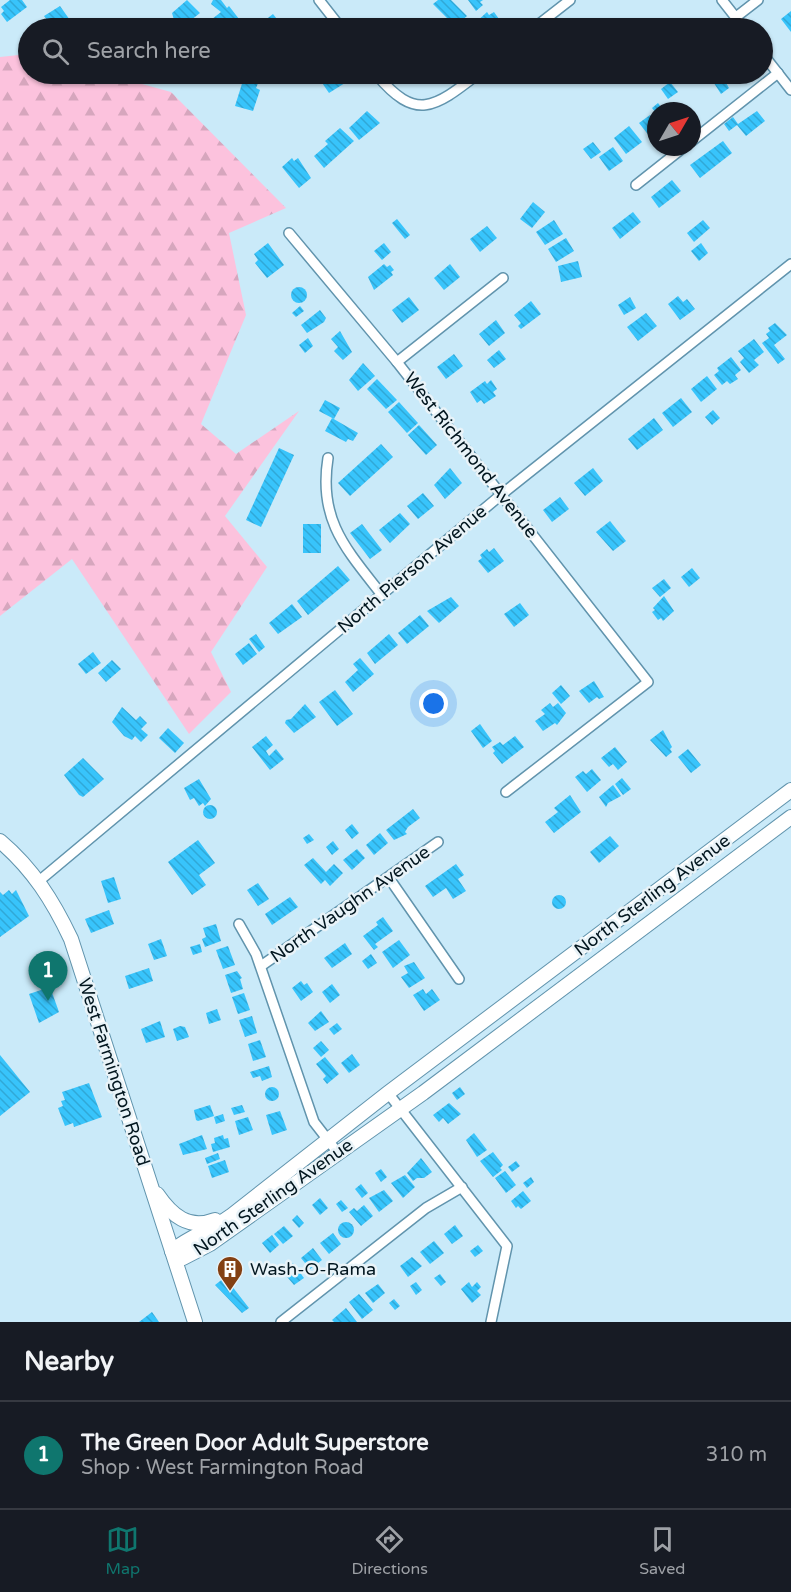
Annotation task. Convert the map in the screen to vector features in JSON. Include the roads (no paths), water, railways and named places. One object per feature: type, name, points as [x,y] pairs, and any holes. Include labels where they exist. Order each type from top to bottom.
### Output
[{"type":"main road","name":"North Sterling Avenue","points":[[791,790],[388,1093],[278,1181],[219,1224],[187,1239],[172,1251],[183,1258],[202,1249],[401,1109],[791,817]]},
{"type":"main road","name":"West Farmington Road","points":[[0,841],[39,881],[56,905],[71,939],[195,1322]]},
{"type":"main road","points":[[144,1167],[167,1208],[190,1224],[203,1224],[215,1220],[278,1181]]},
{"type":"street","points":[[319,0],[333,18]]},
{"type":"street","points":[[547,18],[570,0]]},
{"type":"street","points":[[722,0],[736,17],[758,0]]},
{"type":"street","points":[[773,67],[791,90]]},
{"type":"street","points":[[773,77],[778,73]]},
{"type":"street","points":[[385,84],[394,95],[414,105],[442,101],[465,84]]},
{"type":"street","points":[[701,134],[764,84]]},
{"type":"street","points":[[636,185],[673,156]]},
{"type":"street","name":"West Richmond Avenue","points":[[288,232],[397,362],[648,682],[506,792]]},
{"type":"street","name":"North Pierson Avenue","points":[[39,881],[502,494],[791,264]]},
{"type":"street","points":[[397,362],[503,278]]},
{"type":"street","points":[[328,458],[324,484],[329,513],[345,546],[382,595]]},
{"type":"street","name":"North Vaughn Avenue","points":[[261,966],[438,842]]},
{"type":"street","points":[[389,878],[459,979]]},
{"type":"street","points":[[240,924],[261,966],[314,1122],[338,1153]]},
{"type":"street","points":[[388,1093],[507,1246],[491,1322]]},
{"type":"street","points":[[281,1322],[426,1208],[462,1187]]},
{"type":"place","name":"The Green Door Adult Superstore","points":[[48,1001]]},
{"type":"place","name":"Wash-O-Rama","points":[[230,1292]]}]
